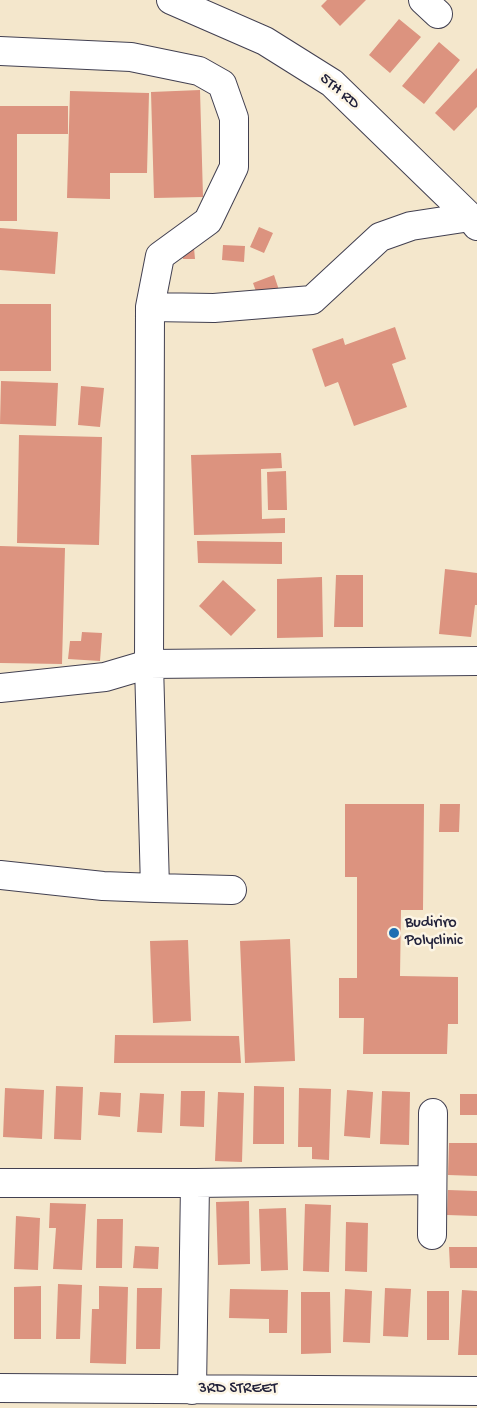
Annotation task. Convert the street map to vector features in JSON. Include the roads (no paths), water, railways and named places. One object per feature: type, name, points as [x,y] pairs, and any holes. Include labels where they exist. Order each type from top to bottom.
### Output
[{"type":"street","name":"5TH RD","points":[[171,0],[265,41],[332,83],[474,221]]},
{"type":"street","points":[[0,51],[131,57],[199,71],[222,84],[234,118],[234,167],[208,220],[160,256],[150,307],[149,664],[155,888]]},
{"type":"street","points":[[150,307],[214,308],[312,300],[380,237],[412,226],[474,221]]},
{"type":"street","points":[[0,688],[105,676],[149,664],[477,661]]},
{"type":"street","points":[[0,875],[103,886],[232,890]]},
{"type":"street","points":[[432,1235],[433,1113]]},
{"type":"street","points":[[0,1182],[195,1183],[432,1180]]},
{"type":"street","points":[[192,1390],[195,1183]]},
{"type":"street","name":"3RD STREET","points":[[0,1388],[477,1391]]},
{"type":"place","name":"Budiriro Polyclinic","points":[[394,933]]}]
